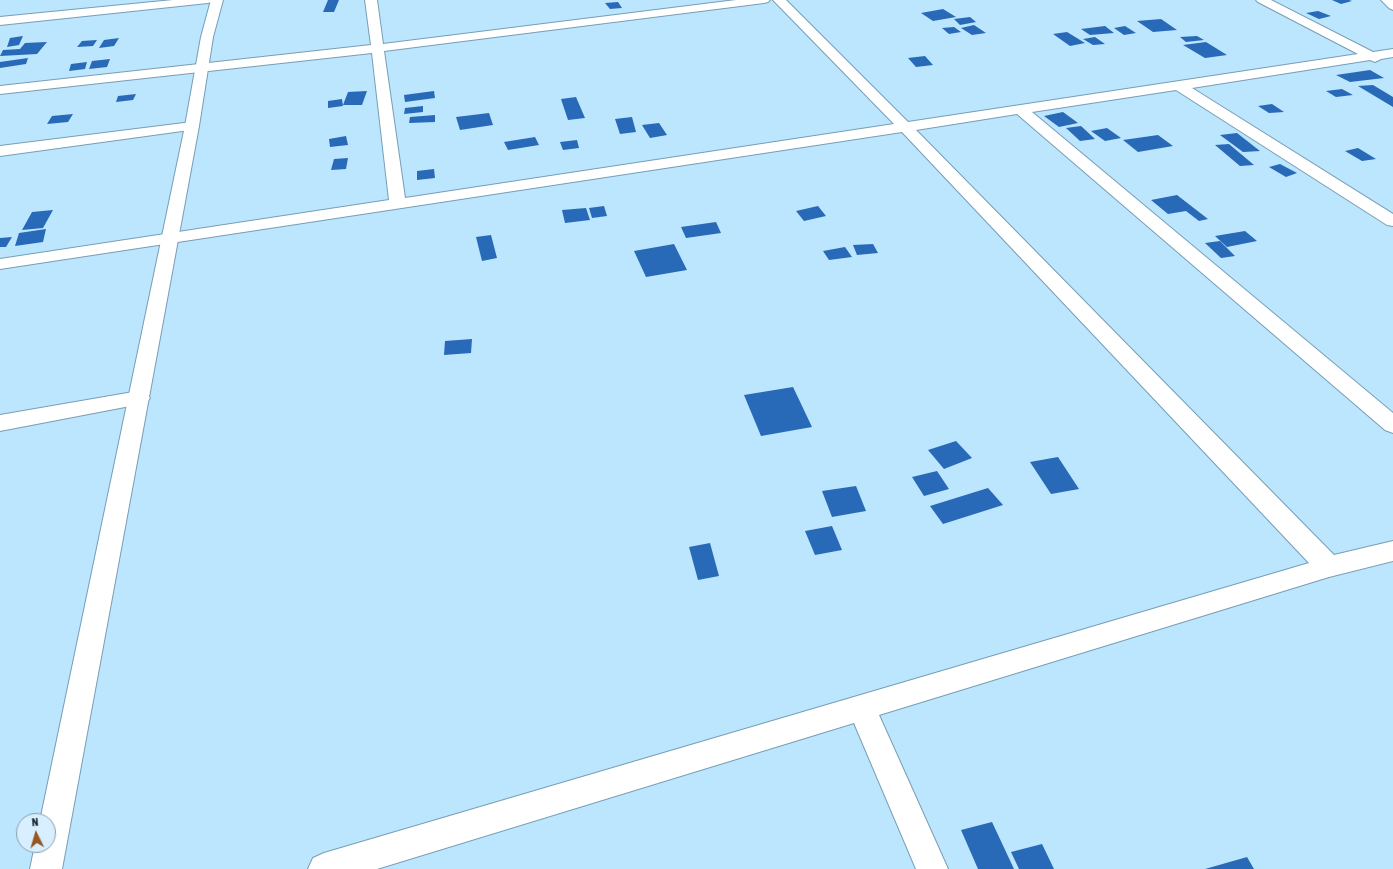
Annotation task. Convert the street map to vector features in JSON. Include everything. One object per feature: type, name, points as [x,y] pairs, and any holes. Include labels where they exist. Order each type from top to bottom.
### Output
[{"type":"street","points":[[0,21],[208,0]]},
{"type":"street","points":[[46,869],[192,126],[207,37],[217,0]]},
{"type":"street","points":[[371,0],[398,203]]},
{"type":"street","points":[[0,90],[378,48],[764,0]]},
{"type":"street","points":[[779,0],[906,128],[1329,567]]},
{"type":"street","points":[[1262,0],[1393,67]]},
{"type":"street","points":[[1387,0],[1393,6]]},
{"type":"street","points":[[0,264],[398,203],[906,128],[1020,109],[1393,53]]},
{"type":"street","points":[[1178,85],[1393,222]]},
{"type":"street","points":[[1020,109],[1393,425]]},
{"type":"street","points":[[0,151],[192,126]]},
{"type":"street","points":[[0,423],[139,398]]},
{"type":"street","points":[[324,869],[1329,567],[1393,551]]},
{"type":"street","points":[[861,707],[932,869]]},
{"type":"building","points":[[328,0],[339,0],[334,12],[323,12]]},
{"type":"building","points":[[1332,0],[1349,0],[1352,1],[1341,4]]},
{"type":"building","points":[[618,2],[622,8],[610,9],[605,3]]},
{"type":"building","points":[[943,9],[956,17],[933,21],[921,13]]},
{"type":"building","points":[[1318,11],[1331,16],[1319,19],[1306,13]]},
{"type":"building","points":[[970,17],[976,22],[960,25],[954,19]]},
{"type":"building","points":[[1161,19],[1177,30],[1153,32],[1137,21]]},
{"type":"building","points":[[974,25],[986,33],[972,35],[961,28]]},
{"type":"building","points":[[1105,26],[1114,33],[1090,35],[1081,29]]},
{"type":"building","points":[[1125,26],[1136,33],[1124,35],[1114,28]]},
{"type":"building","points":[[954,27],[961,32],[949,34],[942,28]]},
{"type":"building","points":[[1067,32],[1085,43],[1070,46],[1053,34]]},
{"type":"building","points":[[23,36],[19,45],[7,47],[10,38]]},
{"type":"building","points":[[1197,36],[1204,40],[1186,42],[1180,37]]},
{"type":"building","points":[[1095,37],[1105,44],[1093,45],[1083,39]]},
{"type":"building","points":[[119,38],[114,46],[99,48],[104,40]]},
{"type":"building","points":[[97,40],[93,46],[77,47],[82,41]]},
{"type":"building","points":[[47,42],[37,54],[0,56],[3,50],[20,49],[25,43]]},
{"type":"building","points":[[1206,42],[1227,55],[1205,58],[1183,45]]},
{"type":"building","points":[[925,56],[933,65],[916,67],[908,58]]},
{"type":"building","points":[[28,58],[26,64],[0,68],[0,62]]},
{"type":"building","points":[[110,59],[107,67],[89,69],[92,61]]},
{"type":"building","points":[[87,62],[85,69],[69,71],[71,64]]},
{"type":"building","points":[[1370,70],[1384,78],[1350,82],[1336,75]]},
{"type":"building","points":[[1373,85],[1393,97],[1393,107],[1358,86]]},
{"type":"building","points":[[1342,89],[1353,95],[1336,97],[1326,91]]},
{"type":"building","points":[[367,91],[362,105],[343,105],[348,92]]},
{"type":"building","points":[[434,91],[435,98],[405,102],[404,95]]},
{"type":"building","points":[[136,94],[133,100],[116,102],[118,96]]},
{"type":"building","points":[[576,97],[585,118],[568,120],[561,99]]},
{"type":"building","points":[[342,99],[343,106],[328,108],[328,101]]},
{"type":"building","points":[[1272,104],[1284,112],[1269,113],[1258,106]]},
{"type":"building","points":[[423,106],[423,112],[404,114],[405,108]]},
{"type":"building","points":[[1063,112],[1078,123],[1059,127],[1044,116]]},
{"type":"building","points":[[489,113],[493,125],[460,130],[456,117]]},
{"type":"building","points":[[73,114],[68,122],[47,124],[52,116]]},
{"type":"building","points":[[435,115],[435,122],[409,123],[410,117]]},
{"type":"building","points":[[632,117],[636,132],[620,134],[615,119]]},
{"type":"building","points":[[659,123],[667,135],[650,138],[642,125]]},
{"type":"building","points":[[1081,126],[1095,139],[1080,141],[1066,128]]},
{"type":"building","points":[[1107,128],[1121,138],[1105,141],[1091,131]]},
{"type":"building","points":[[1237,133],[1260,151],[1243,152],[1220,135]]},
{"type":"building","points":[[1158,135],[1173,146],[1138,152],[1123,140]]},
{"type":"building","points":[[346,136],[348,145],[330,147],[329,139]]},
{"type":"building","points":[[535,137],[539,145],[508,150],[504,142]]},
{"type":"building","points":[[577,140],[579,148],[563,150],[560,142]]},
{"type":"building","points":[[1229,144],[1254,165],[1240,166],[1215,145]]},
{"type":"building","points":[[1358,148],[1376,159],[1362,161],[1345,151]]},
{"type":"building","points":[[348,158],[346,169],[331,170],[334,159]]},
{"type":"building","points":[[1280,164],[1297,173],[1286,177],[1269,167]]},
{"type":"building","points":[[434,169],[435,178],[417,180],[417,171]]},
{"type":"building","points":[[1177,195],[1208,219],[1199,221],[1186,211],[1168,214],[1151,200]]},
{"type":"building","points":[[604,206],[607,216],[592,218],[589,208]]},
{"type":"building","points":[[818,206],[826,216],[804,221],[796,211]]},
{"type":"building","points":[[586,208],[590,220],[565,223],[562,210]]},
{"type":"building","points":[[53,210],[43,228],[22,230],[32,212]]},
{"type":"building","points":[[716,222],[721,233],[686,238],[681,227]]},
{"type":"building","points":[[46,229],[43,242],[15,246],[19,233]]},
{"type":"building","points":[[1245,231],[1257,241],[1227,247],[1215,236]]},
{"type":"building","points":[[491,235],[497,258],[482,261],[476,237]]},
{"type":"building","points":[[12,237],[6,247],[0,247],[0,238]]},
{"type":"building","points":[[1220,241],[1235,256],[1221,258],[1205,243]]},
{"type":"building","points":[[674,244],[687,270],[646,277],[634,251]]},
{"type":"building","points":[[873,244],[878,253],[857,255],[853,245]]},
{"type":"building","points":[[845,247],[852,257],[829,260],[823,251]]},
{"type":"building","points":[[472,339],[471,353],[444,355],[445,341]]},
{"type":"building","points":[[793,387],[812,427],[761,436],[744,395]]},
{"type":"building","points":[[956,441],[972,458],[944,469],[928,450]]},
{"type":"building","points":[[1058,457],[1079,489],[1051,494],[1030,462]]},
{"type":"building","points":[[937,471],[949,489],[924,496],[912,477]]},
{"type":"building","points":[[856,486],[866,511],[832,517],[822,491]]},
{"type":"building","points":[[988,488],[1003,505],[943,524],[930,506]]},
{"type":"building","points":[[832,526],[842,550],[815,555],[805,531]]},
{"type":"building","points":[[710,543],[719,576],[698,580],[689,547]]},
{"type":"building","points":[[992,822],[1014,869],[978,869],[961,830]]},
{"type":"building","points":[[1042,844],[1054,869],[1019,869],[1011,852]]},
{"type":"building","points":[[1247,857],[1254,869],[1205,869]]}]
